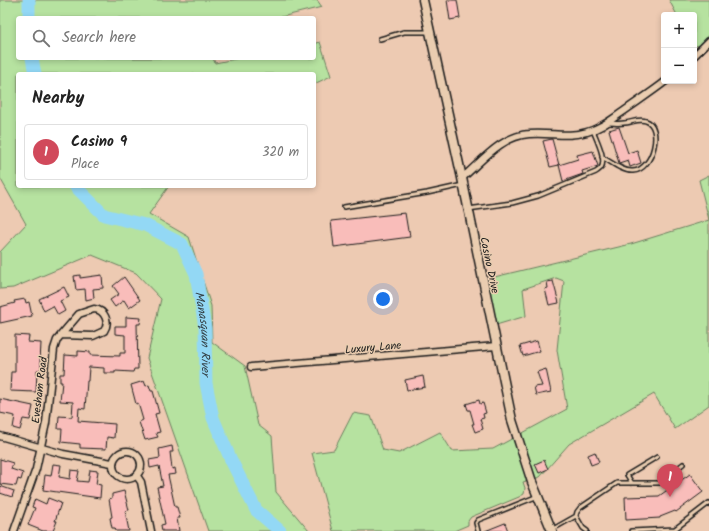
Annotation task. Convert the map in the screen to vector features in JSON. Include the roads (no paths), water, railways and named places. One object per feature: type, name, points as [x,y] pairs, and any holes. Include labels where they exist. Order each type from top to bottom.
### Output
[{"type":"street","name":"Casino Drive","points":[[423,0],[463,181],[512,420],[538,496],[552,531]]},
{"type":"street","points":[[697,53],[709,41]]},
{"type":"street","points":[[463,181],[497,146],[504,142],[523,135],[557,135],[582,133],[593,130],[609,123],[662,84]]},
{"type":"street","name":"Evesham Road","points":[[14,531],[36,469],[46,423],[54,349],[57,340],[61,335],[79,314],[87,310],[96,309],[102,312],[105,316],[106,328],[100,334],[93,336],[61,335]]},
{"type":"street","name":"Luxury Lane","points":[[251,367],[496,346]]},
{"type":"street","points":[[0,436],[63,454],[112,463]]},
{"type":"street","points":[[126,451],[134,453],[138,456],[141,467],[137,476],[130,479],[122,479],[115,472],[112,463],[116,456],[126,451]]},
{"type":"street","points":[[137,476],[141,482],[151,531]]},
{"type":"lane","points":[[380,39],[404,32],[430,32]]},
{"type":"lane","points":[[602,158],[621,168],[632,171],[642,169],[650,161],[655,143],[653,127],[649,122],[644,120],[624,123],[609,123]]},
{"type":"lane","points":[[468,209],[538,196],[596,172],[601,167],[602,158],[593,130]]},
{"type":"lane","points":[[344,207],[427,193],[463,181]]},
{"type":"lane","points":[[632,483],[627,475],[657,457]]},
{"type":"lane","points":[[552,531],[576,516],[576,512],[580,508],[617,483],[658,483],[684,464]]},
{"type":"lane","points":[[478,531],[476,523],[478,520],[538,496]]},
{"type":"lane","points":[[631,531],[674,529],[709,503]]},
{"type":"lane","points":[[576,516],[583,528],[587,531]]},
{"type":"waterway","name":"Manasquan River","points":[[29,0],[29,16]]},
{"type":"waterway","name":"Manasquan River","points":[[32,60],[35,72]]},
{"type":"waterway","name":"Manasquan River","points":[[77,188],[104,215],[145,225],[182,244],[196,274],[205,328],[206,383],[213,418],[231,460],[256,510],[280,531]]},
{"type":"place","name":"Casino 9","points":[[670,497]]}]
